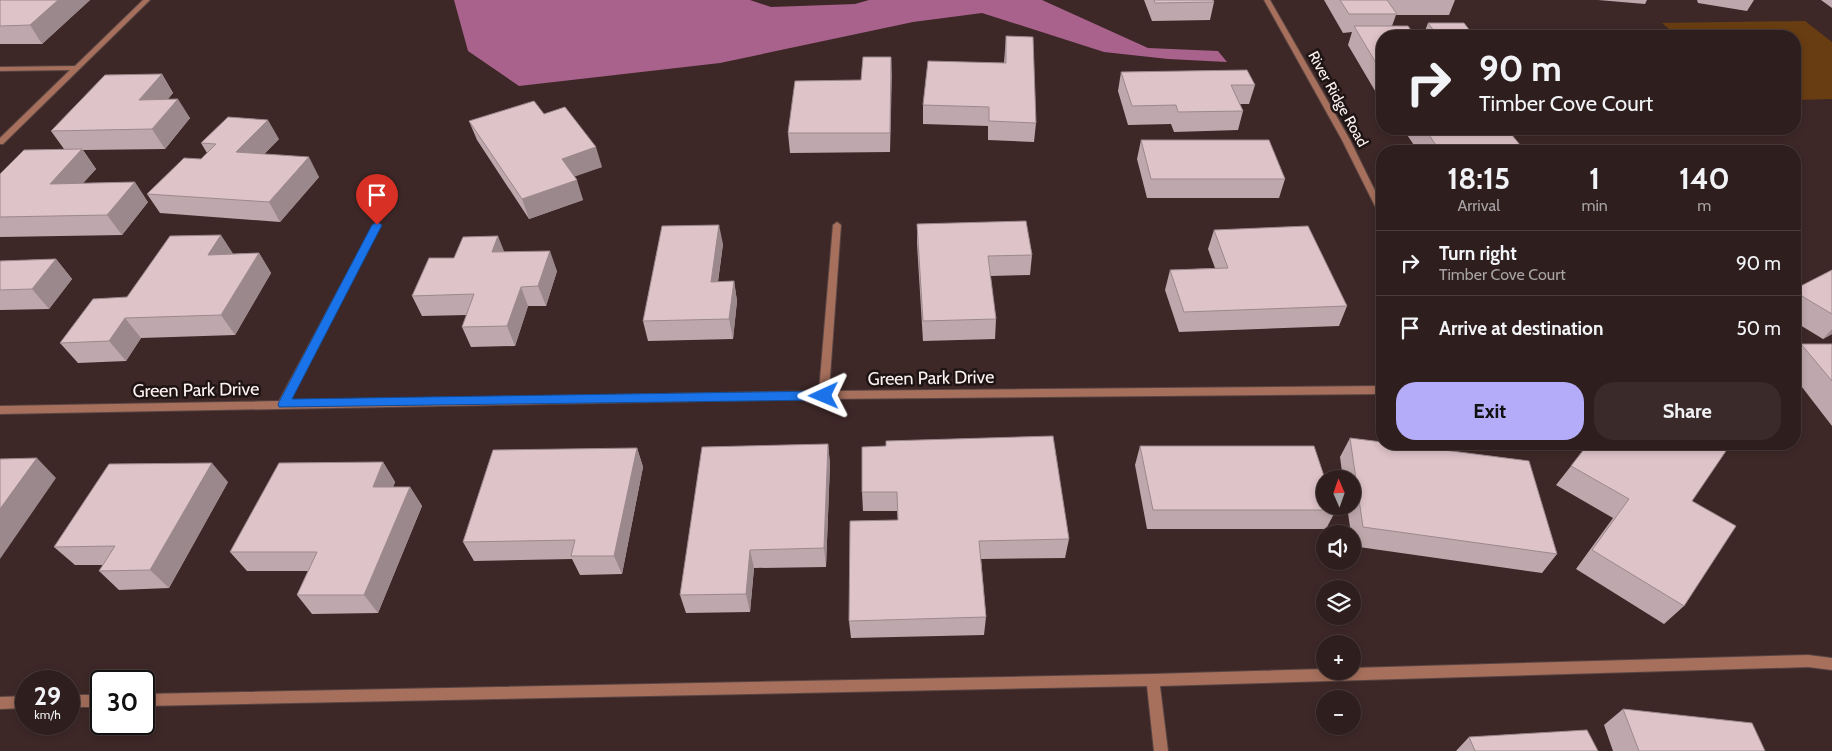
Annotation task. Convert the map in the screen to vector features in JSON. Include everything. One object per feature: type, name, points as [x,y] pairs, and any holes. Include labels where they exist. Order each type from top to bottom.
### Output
[{"type":"street","points":[[0,142],[147,0]]},
{"type":"street","name":"River Ridge Road","points":[[1267,0],[1346,140],[1376,200]]},
{"type":"street","points":[[0,69],[75,68]]},
{"type":"street","points":[[284,404],[377,225]]},
{"type":"street","points":[[824,396],[836,225]]},
{"type":"street","name":"Green Park Drive","points":[[0,410],[824,396],[1376,390]]},
{"type":"street","points":[[155,700],[1153,680],[1808,660],[1832,664]]},
{"type":"street","points":[[1153,680],[1161,751]]},
{"type":"street","points":[[0,703],[15,702]]},
{"type":"shaded area","points":[[454,0],[750,0],[771,7],[855,4],[869,0],[1042,0],[1148,48],[1218,51],[1227,62],[1168,59],[1104,52],[982,13],[913,22],[720,63],[519,86],[468,51]]},
{"type":"shaded area","points":[[1805,21],[1832,42],[1832,99],[1801,100],[1801,30],[1670,30],[1662,23]]},
{"type":"building","points":[[0,0],[58,0],[30,25],[0,26]]},
{"type":"building","points":[[1154,0],[1213,0],[1214,2],[1155,3]]},
{"type":"building","points":[[1340,0],[1387,0],[1397,14],[1349,14]]},
{"type":"building","points":[[1428,23],[1464,23],[1469,30],[1433,30]]},
{"type":"building","points":[[1354,26],[1408,26],[1411,30],[1376,30],[1376,63]]},
{"type":"building","points":[[1006,36],[1033,37],[1036,123],[989,121],[989,107],[923,105],[928,61],[1006,63]]},
{"type":"building","points":[[863,57],[891,57],[890,133],[788,133],[795,81],[861,80]]},
{"type":"building","points":[[1247,70],[1255,85],[1231,85],[1243,111],[1178,112],[1176,105],[1132,106],[1121,72]]},
{"type":"building","points":[[162,74],[139,100],[178,99],[152,129],[51,131],[105,75]]},
{"type":"building","points":[[534,101],[544,114],[565,107],[596,147],[562,159],[577,180],[522,199],[469,121]]},
{"type":"building","points":[[228,117],[268,120],[236,152],[309,157],[269,202],[147,194],[184,158],[201,159],[216,144],[201,143]]},
{"type":"building","points":[[1429,135],[1512,135],[1520,145],[1436,145]]},
{"type":"building","points":[[1141,140],[1269,140],[1285,179],[1151,179]]},
{"type":"building","points":[[82,149],[50,184],[135,182],[107,215],[0,217],[0,174],[24,150]]},
{"type":"building","points":[[1026,221],[1032,255],[988,256],[996,319],[923,321],[917,224]]},
{"type":"building","points":[[719,225],[711,282],[734,281],[729,319],[643,321],[662,226]]},
{"type":"building","points":[[1308,226],[1347,306],[1184,312],[1170,270],[1228,268],[1214,230]]},
{"type":"building","points":[[221,235],[208,255],[259,253],[221,315],[125,318],[109,341],[60,343],[93,299],[127,297],[170,236]]},
{"type":"building","points":[[498,236],[492,252],[550,251],[538,286],[521,287],[507,326],[462,327],[474,294],[412,296],[429,258],[454,258],[463,237]]},
{"type":"building","points":[[56,259],[32,289],[0,290],[0,261]]},
{"type":"building","points":[[1832,270],[1832,314],[1801,296],[1801,286]]},
{"type":"building","points":[[1801,344],[1832,344],[1832,381]]},
{"type":"building","points":[[1053,436],[1069,539],[979,541],[986,617],[849,621],[850,521],[898,520],[897,492],[862,492],[862,447],[886,446],[886,441]]},
{"type":"building","points":[[1350,438],[1376,441],[1376,450],[1444,450],[1529,461],[1557,554],[1363,527],[1361,513],[1361,470],[1355,470]]},
{"type":"building","points":[[828,444],[824,548],[750,550],[746,594],[680,595],[702,447]]},
{"type":"building","points":[[1140,446],[1314,446],[1322,470],[1316,470],[1316,510],[1153,510]]},
{"type":"building","points":[[637,448],[614,556],[571,556],[575,540],[463,542],[493,450]]},
{"type":"building","points":[[1583,450],[1727,450],[1692,501],[1736,526],[1684,606],[1592,550],[1629,499],[1571,466]]},
{"type":"building","points":[[37,458],[0,509],[0,459]]},
{"type":"building","points":[[383,462],[373,487],[410,487],[364,595],[297,595],[317,552],[230,552],[279,463]]},
{"type":"building","points":[[212,463],[150,570],[99,571],[115,546],[54,547],[109,464]]},
{"type":"building","points":[[1623,709],[1752,723],[1765,751],[1639,751]]},
{"type":"building","points":[[1587,730],[1598,751],[1475,751],[1469,737]]},
{"type":"route","points":[[377,225],[284,404],[824,396]]}]
